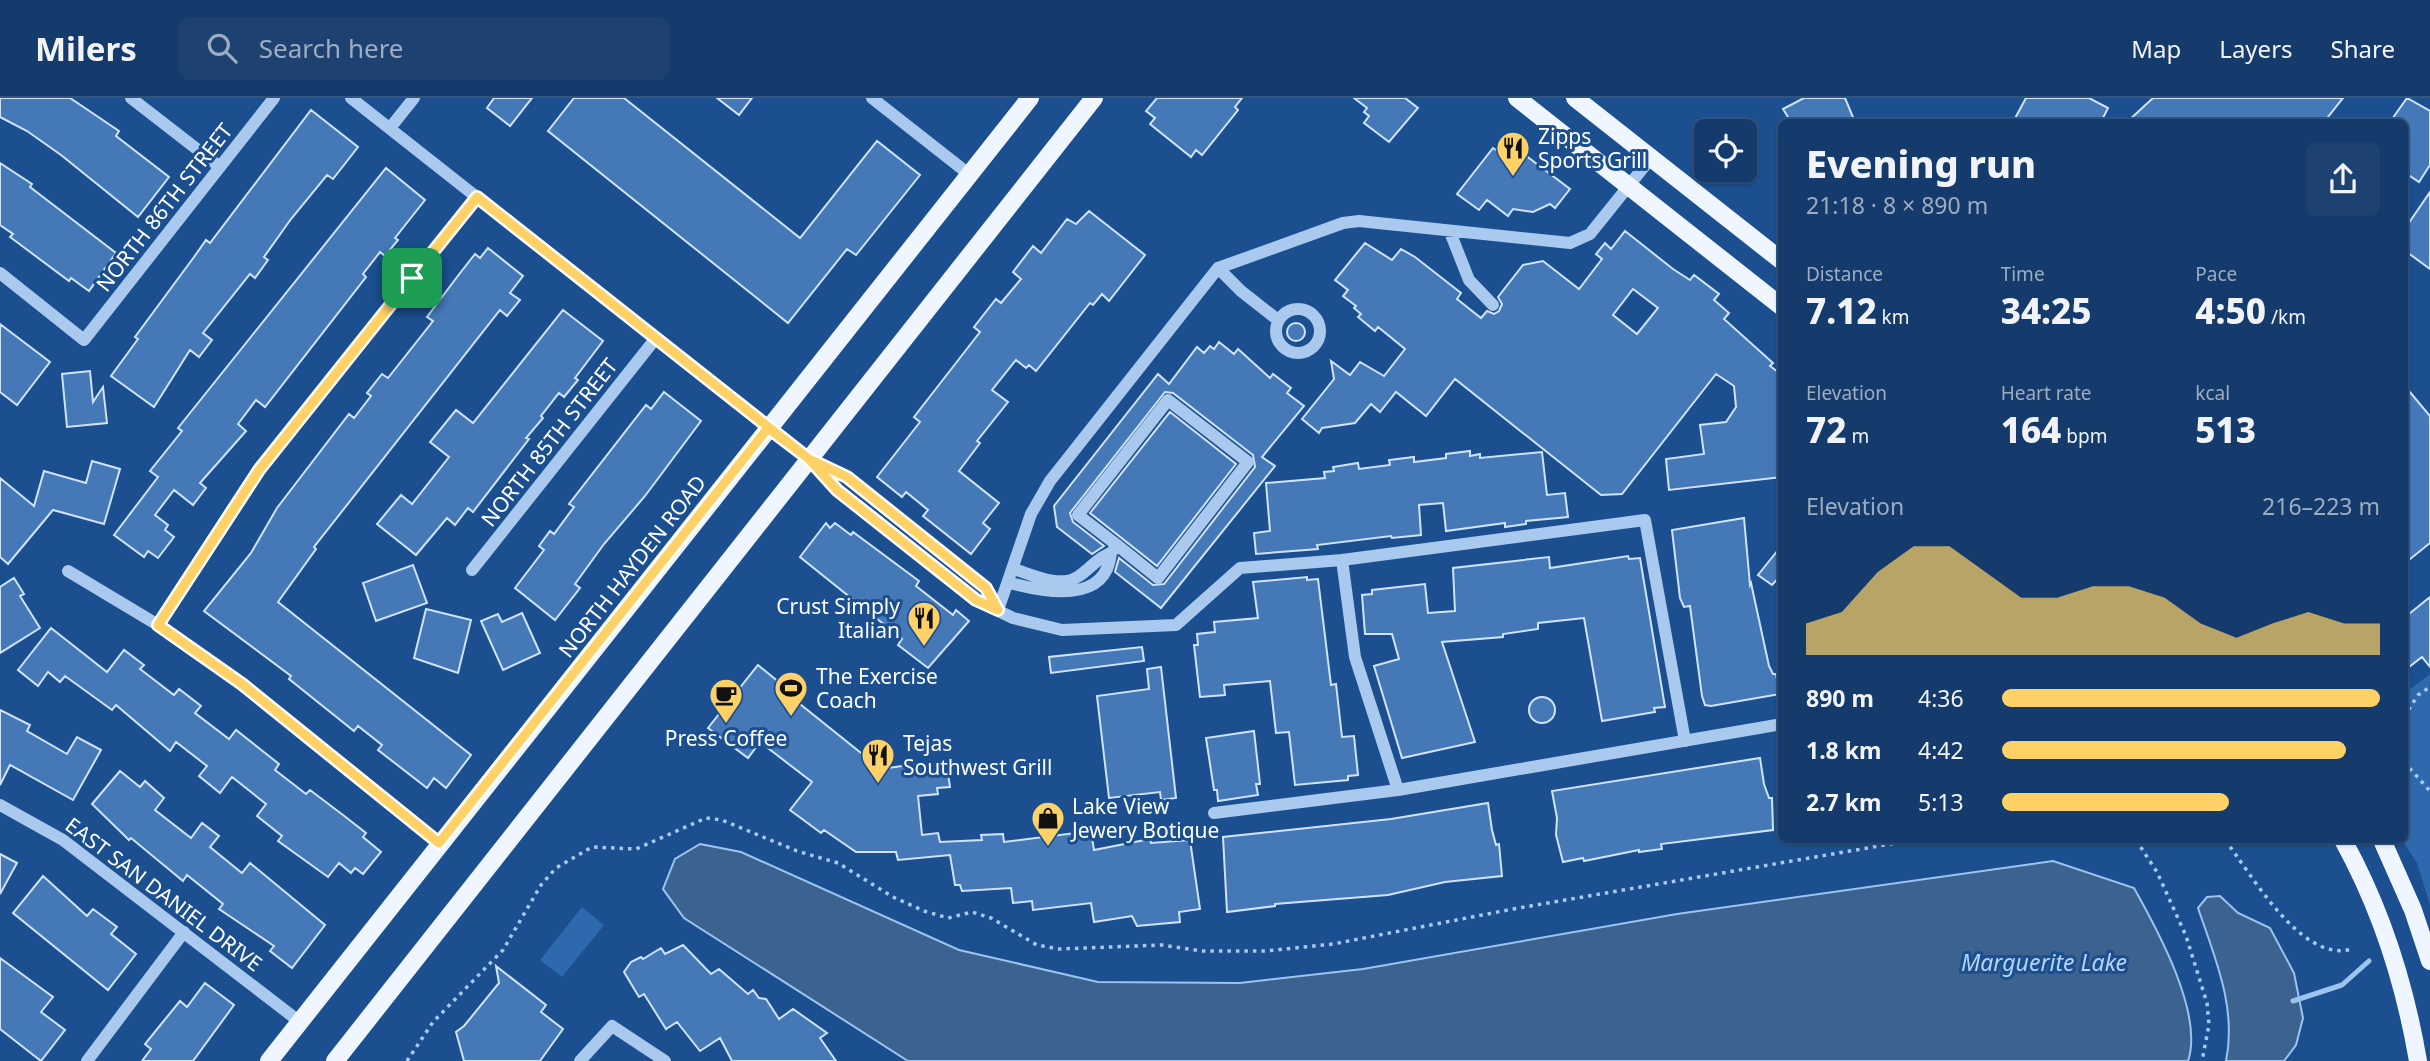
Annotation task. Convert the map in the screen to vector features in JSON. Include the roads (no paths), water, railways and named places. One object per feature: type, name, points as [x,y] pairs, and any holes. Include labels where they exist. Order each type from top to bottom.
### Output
[{"type":"main road","name":"NORTH HAYDEN ROAD","points":[[269,1061],[1030,98]]},
{"type":"main road","points":[[335,1061],[1094,98]]},
{"type":"main road","points":[[1517,98],[1778,304]]},
{"type":"main road","points":[[1575,98],[1778,258]]},
{"type":"main road","points":[[2344,843],[2387,943],[2408,1011],[2418,1061]]},
{"type":"main road","points":[[2383,843],[2401,881],[2430,961]]},
{"type":"street","points":[[131,98],[220,167]]},
{"type":"street","name":"NORTH 86TH STREET","points":[[0,273],[84,340],[274,98]]},
{"type":"street","points":[[351,98],[809,459],[837,490],[976,600],[1013,618],[1062,630],[1175,625],[1240,568],[1342,560],[1645,520],[1685,741]]},
{"type":"street","points":[[390,128],[414,98]]},
{"type":"street","points":[[872,98],[970,175]]},
{"type":"street","points":[[998,610],[1010,583],[1031,514],[1050,481],[1218,268],[1343,223],[1359,221],[1570,243],[1590,234],[1651,158]]},
{"type":"street","points":[[158,625],[259,470],[477,197]]},
{"type":"street","points":[[1450,232],[1469,281],[1493,305]]},
{"type":"street","points":[[1218,268],[1241,291],[1278,320]]},
{"type":"street","name":"NORTH 85TH STREET","points":[[472,570],[656,338]]},
{"type":"street","points":[[1168,400],[1248,463],[1158,578],[1114,549],[1078,515],[1168,400]]},
{"type":"street","points":[[1014,569],[1063,581],[1077,578],[1099,558],[1114,549]]},
{"type":"street","points":[[1010,583],[1049,593],[1083,588],[1100,579],[1110,566],[1114,549]]},
{"type":"street","points":[[1342,560],[1355,657],[1398,790]]},
{"type":"street","points":[[68,571],[158,625],[242,684],[439,843]]},
{"type":"street","points":[[1214,813],[1398,790],[1778,725]]},
{"type":"street","name":"EAST SAN DANIEL DRIVE","points":[[0,805],[63,840],[299,1022]]},
{"type":"street","points":[[87,1061],[184,932]]},
{"type":"street","points":[[580,1061],[612,1026],[665,1061]]},
{"type":"water","name":"Marguerite Lake","points":[[700,844],[741,852],[959,950],[1098,982],[1240,983],[1363,969],[1677,914],[2053,861],[2134,888],[2176,972],[2190,1020],[2191,1042],[2188,1061],[908,1061],[684,918],[663,889],[675,859]]},
{"type":"water","points":[[2220,896],[2238,913],[2270,928],[2294,973],[2303,1018],[2296,1045],[2284,1061],[2226,1061],[2229,1022],[2226,1002],[2217,964],[2198,908],[2207,897]]},
{"type":"waterway","points":[[2293,1001],[2342,985],[2369,961]]},
{"type":"place","name":"Zipps Sports Grill","points":[[1513,178]]},
{"type":"place","name":"Crust Simply Italian","points":[[924,648]]},
{"type":"place","name":"The Exercise Coach","points":[[791,718]]},
{"type":"place","name":"Press Coffee","points":[[726,725]]},
{"type":"place","name":"Tejas Southwest Grill","points":[[878,785]]},
{"type":"place","name":"Lake View Jewery Botique","points":[[1048,848]]}]
